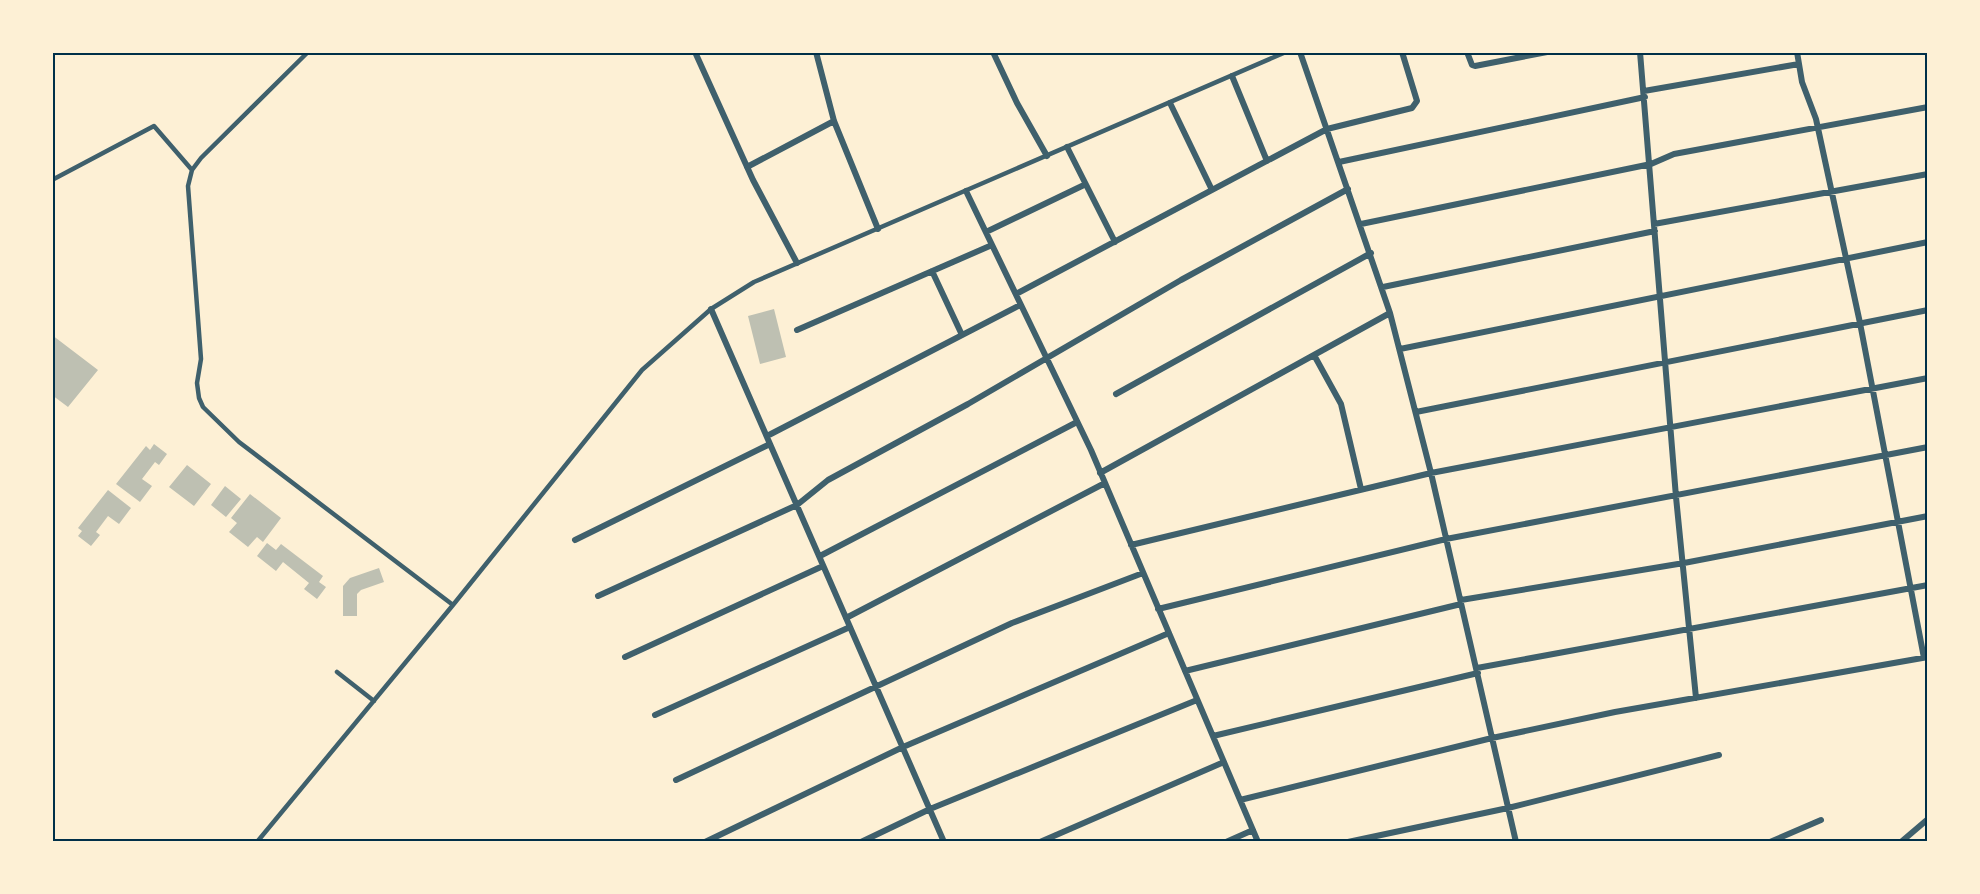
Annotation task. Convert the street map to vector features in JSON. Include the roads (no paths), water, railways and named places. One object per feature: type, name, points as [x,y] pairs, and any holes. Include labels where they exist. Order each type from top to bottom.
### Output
[{"type":"street","points":[[694,52],[747,167],[797,263]]},
{"type":"street","points":[[816,52],[834,121],[878,229]]},
{"type":"street","points":[[993,52],[1047,156]]},
{"type":"street","points":[[1300,52],[1383,287],[1400,349],[1516,842]]},
{"type":"street","points":[[1016,294],[1327,129],[1412,108],[1416,105],[1402,52]]},
{"type":"street","points":[[1467,52],[1472,65],[1475,66],[1547,52]]},
{"type":"street","points":[[1640,52],[1651,164],[1676,497],[1696,698]]},
{"type":"street","points":[[1240,800],[1492,738],[1696,698],[1926,658],[1910,588],[1860,323],[1818,127],[1797,52]]},
{"type":"street","points":[[1339,162],[1644,94],[1799,64]]},
{"type":"street","points":[[1232,76],[1267,161]]},
{"type":"street","points":[[1170,102],[1212,190]]},
{"type":"street","points":[[1361,224],[1651,164],[1674,154],[1928,107]]},
{"type":"street","points":[[747,167],[834,121]]},
{"type":"street","points":[[1067,147],[1084,185],[1115,242]]},
{"type":"street","points":[[1654,224],[1928,174]]},
{"type":"street","points":[[986,232],[1084,185]]},
{"type":"street","points":[[598,596],[797,505],[828,480],[968,404],[1181,280],[1348,189]]},
{"type":"street","points":[[966,191],[1105,483],[1258,842]]},
{"type":"street","points":[[1383,287],[1655,231]]},
{"type":"street","points":[[1400,349],[1928,242]]},
{"type":"street","points":[[797,330],[992,245]]},
{"type":"street","points":[[1116,394],[1371,253]]},
{"type":"street","points":[[933,271],[963,335]]},
{"type":"street","points":[[767,436],[1020,304]]},
{"type":"street","points":[[711,309],[944,842]]},
{"type":"street","points":[[1416,412],[1928,310]]},
{"type":"street","points":[[1100,473],[1390,313]]},
{"type":"street","points":[[1314,355],[1341,404],[1361,489]]},
{"type":"street","points":[[1131,545],[1431,473],[1928,378]]},
{"type":"street","points":[[820,556],[1077,423]]},
{"type":"street","points":[[575,540],[770,444]]},
{"type":"street","points":[[1158,609],[1446,538],[1676,497],[1928,447]]},
{"type":"street","points":[[846,618],[1105,483]]},
{"type":"street","points":[[1185,671],[1461,602],[1684,563],[1928,516]]},
{"type":"street","points":[[625,657],[824,566]]},
{"type":"street","points":[[675,780],[1012,623],[1143,573]]},
{"type":"street","points":[[1213,736],[1477,671],[1928,585]]},
{"type":"street","points":[[655,715],[850,627]]},
{"type":"street","points":[[705,842],[903,747],[1169,633]]},
{"type":"street","points":[[861,842],[930,809],[1197,700]]},
{"type":"street","points":[[1348,842],[1508,808],[1719,755]]},
{"type":"street","points":[[1040,842],[1224,762]]},
{"type":"street","points":[[1901,842],[1928,819]]},
{"type":"street","points":[[1770,842],[1821,820]]},
{"type":"street","points":[[1226,842],[1253,830]]},
{"type":"lane","points":[[308,52],[201,158],[192,170],[188,186],[201,359],[197,383],[199,398],[203,406],[239,442],[453,605]]},
{"type":"lane","points":[[257,842],[453,605],[642,370],[711,309],[754,282],[1286,52]]},
{"type":"lane","points":[[52,180],[154,126],[192,170]]},
{"type":"lane","points":[[337,672],[374,701]]}]
